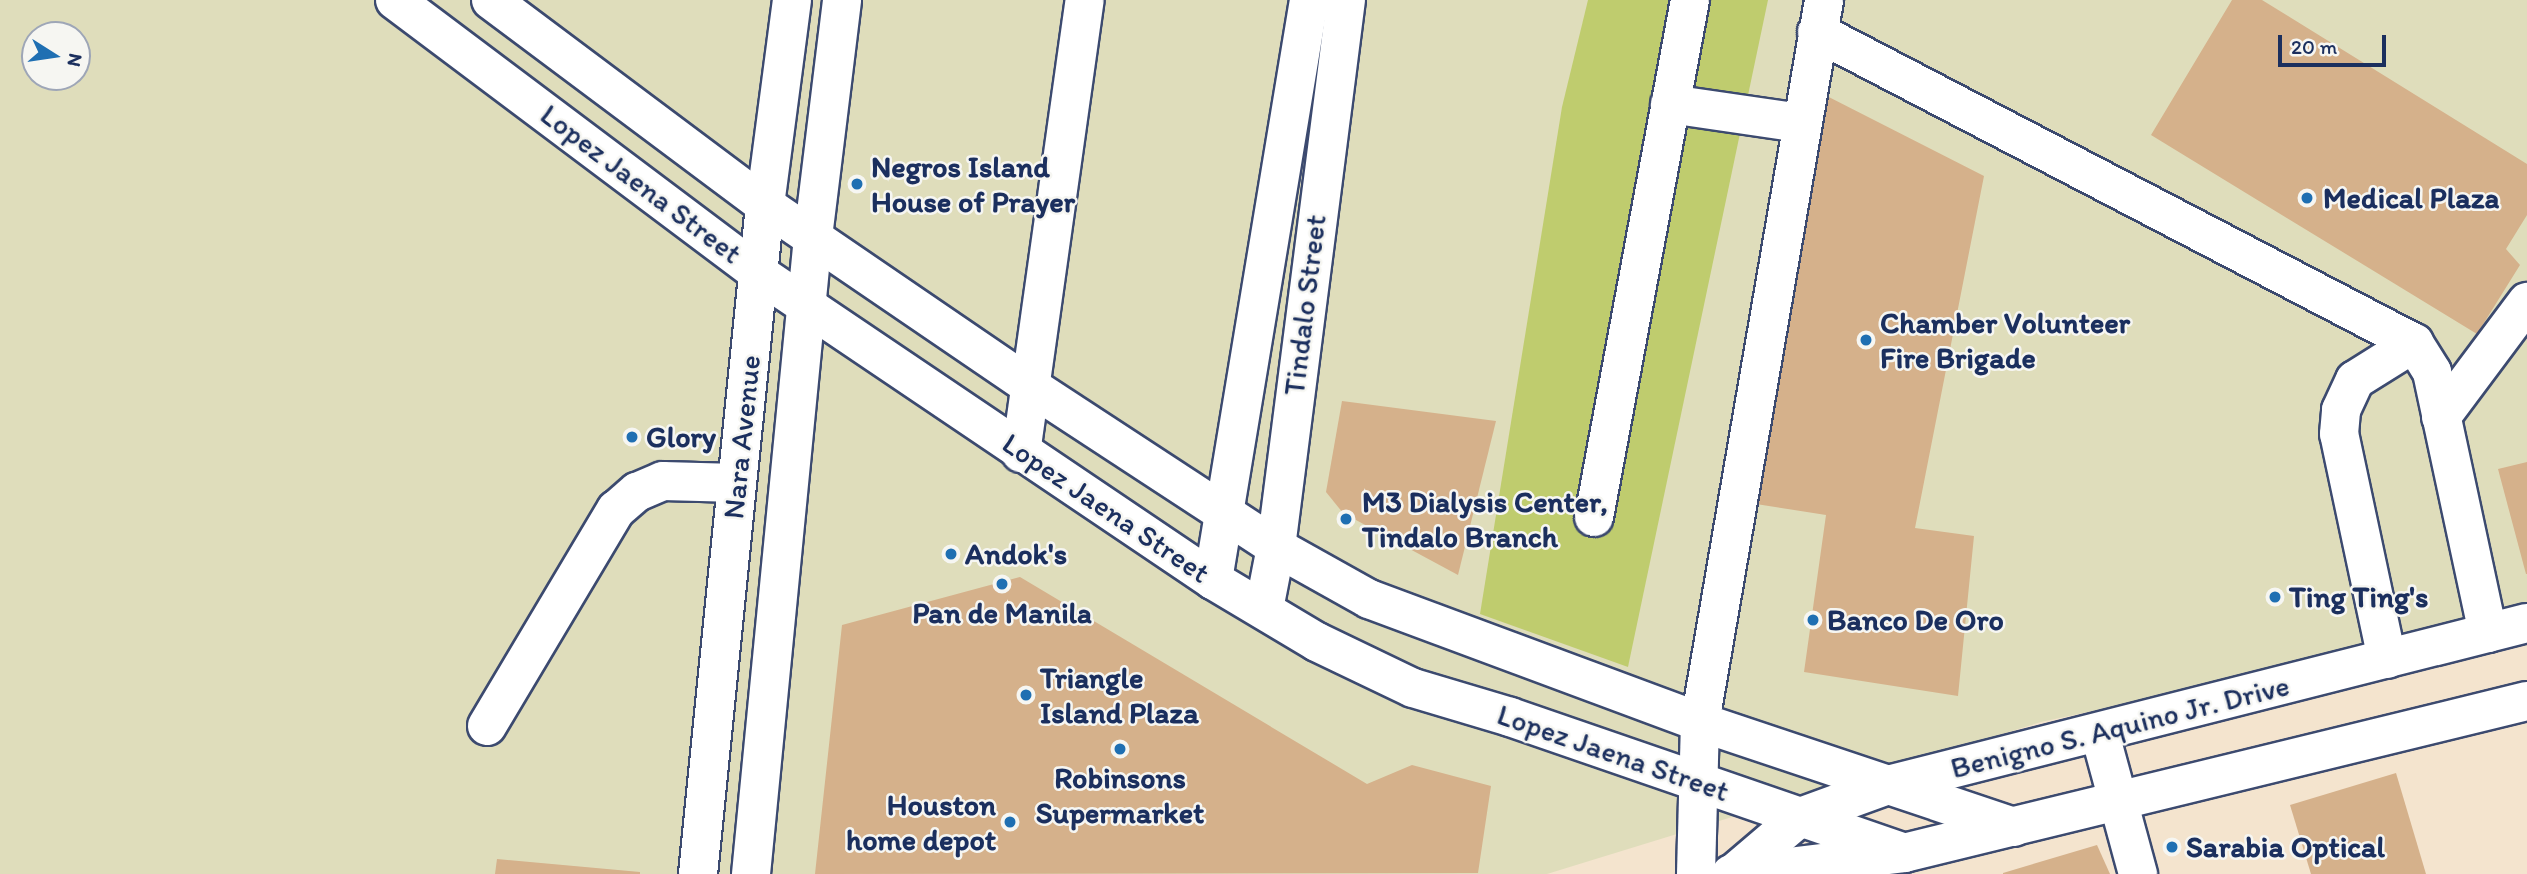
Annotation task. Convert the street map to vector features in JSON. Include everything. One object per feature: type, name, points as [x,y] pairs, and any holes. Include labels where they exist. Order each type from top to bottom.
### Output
[{"type":"main road","name":"Lopez Jaena Street","points":[[395,0],[758,273],[1021,453],[1213,580],[1317,642],[1413,688],[1510,717],[1904,853]]},
{"type":"main road","name":"Lopez Jaena Street","points":[[491,0],[765,205],[1030,386],[1276,547],[1369,598],[1700,722],[2014,827]]},
{"type":"main road","name":"Nara Avenue","points":[[698,874],[765,205],[792,0]]},
{"type":"main road","name":"Nara Avenue","points":[[751,874],[806,304],[842,0]]},
{"type":"main road","points":[[1021,453],[1085,0]]},
{"type":"main road","name":"Tindalo Street","points":[[1264,609],[1276,547],[1317,67],[1309,0]]},
{"type":"main road","name":"Tindalo Street","points":[[1213,580],[1317,67],[1346,0]]},
{"type":"main road","points":[[1594,517],[1690,0]]},
{"type":"main road","points":[[1696,874],[1700,722],[1800,123],[1821,16],[2414,343],[2431,372],[2488,633]]},
{"type":"main road","points":[[1670,104],[1800,123]]},
{"type":"main road","points":[[2441,417],[2527,302]]},
{"type":"main road","points":[[2387,659],[2339,434],[2342,410],[2355,380],[2414,343]]},
{"type":"main road","points":[[486,726],[616,510],[637,492],[663,481],[737,482]]},
{"type":"main road","name":"Benigno S. Aquino Jr. Drive","points":[[1732,874],[1800,817],[1888,785],[2100,734],[2527,623]]},
{"type":"main road","points":[[719,654],[771,659]]},
{"type":"main road","points":[[1510,717],[1529,659]]},
{"type":"main road","name":"Benigno S. Aquino Jr. Drive","points":[[1732,874],[1904,853],[2527,701]]},
{"type":"main road","points":[[2100,734],[2138,874]]},
{"type":"main road","points":[[705,791],[758,794]]},
{"type":"shaded area","points":[[0,0],[2527,0],[2527,618],[2041,722],[1547,874],[0,874]]},
{"type":"green space","points":[[1588,0],[1768,0],[1628,667],[1480,614],[1562,107]]},
{"type":"building","points":[[2232,0],[2262,0],[2527,164],[2527,215],[2506,249],[2520,265],[2477,334],[2151,135]]},
{"type":"building","name":"Chamber Volunteer Fire Brigade","points":[[1817,91],[1984,176],[1915,528],[1974,536],[1958,696],[1804,672],[1826,515],[1756,504]]},
{"type":"building","points":[[1342,401],[1496,421],[1458,575],[1343,513],[1326,492]]},
{"type":"building","points":[[2527,462],[2527,574],[2526,574],[2498,469]]},
{"type":"building","name":"Triangle Island Plaza","points":[[1020,577],[1367,784],[1412,765],[1491,786],[1478,873],[815,874],[842,625]]},
{"type":"building","points":[[2396,773],[2426,874],[2311,874],[2290,805]]},
{"type":"building","points":[[2097,845],[2110,874],[2003,874],[2003,873]]},
{"type":"building","points":[[497,859],[640,872],[640,874],[495,874]]},
{"type":"place","name":"Negros Island House of Prayer","points":[[857,184]]},
{"type":"place","name":"Medical Plaza","points":[[2307,198]]},
{"type":"place","name":"Chamber Volunteer Fire Brigade","points":[[1866,340]]},
{"type":"place","name":"Glory","points":[[632,437]]},
{"type":"place","name":"M3 Dialysis Center, Tindalo Branch","points":[[1346,519]]},
{"type":"place","name":"Andok's","points":[[951,554]]},
{"type":"place","name":"Pan de Manila","points":[[1002,584]]},
{"type":"place","name":"Ting Ting's","points":[[2275,597]]},
{"type":"place","name":"Banco De Oro","points":[[1813,620]]},
{"type":"place","name":"Triangle Island Plaza","points":[[1026,695]]},
{"type":"place","name":"Robinsons Supermarket","points":[[1120,749]]},
{"type":"place","name":"Houston home depot","points":[[1010,822]]},
{"type":"place","name":"Sarabia Optical","points":[[2172,847]]}]
